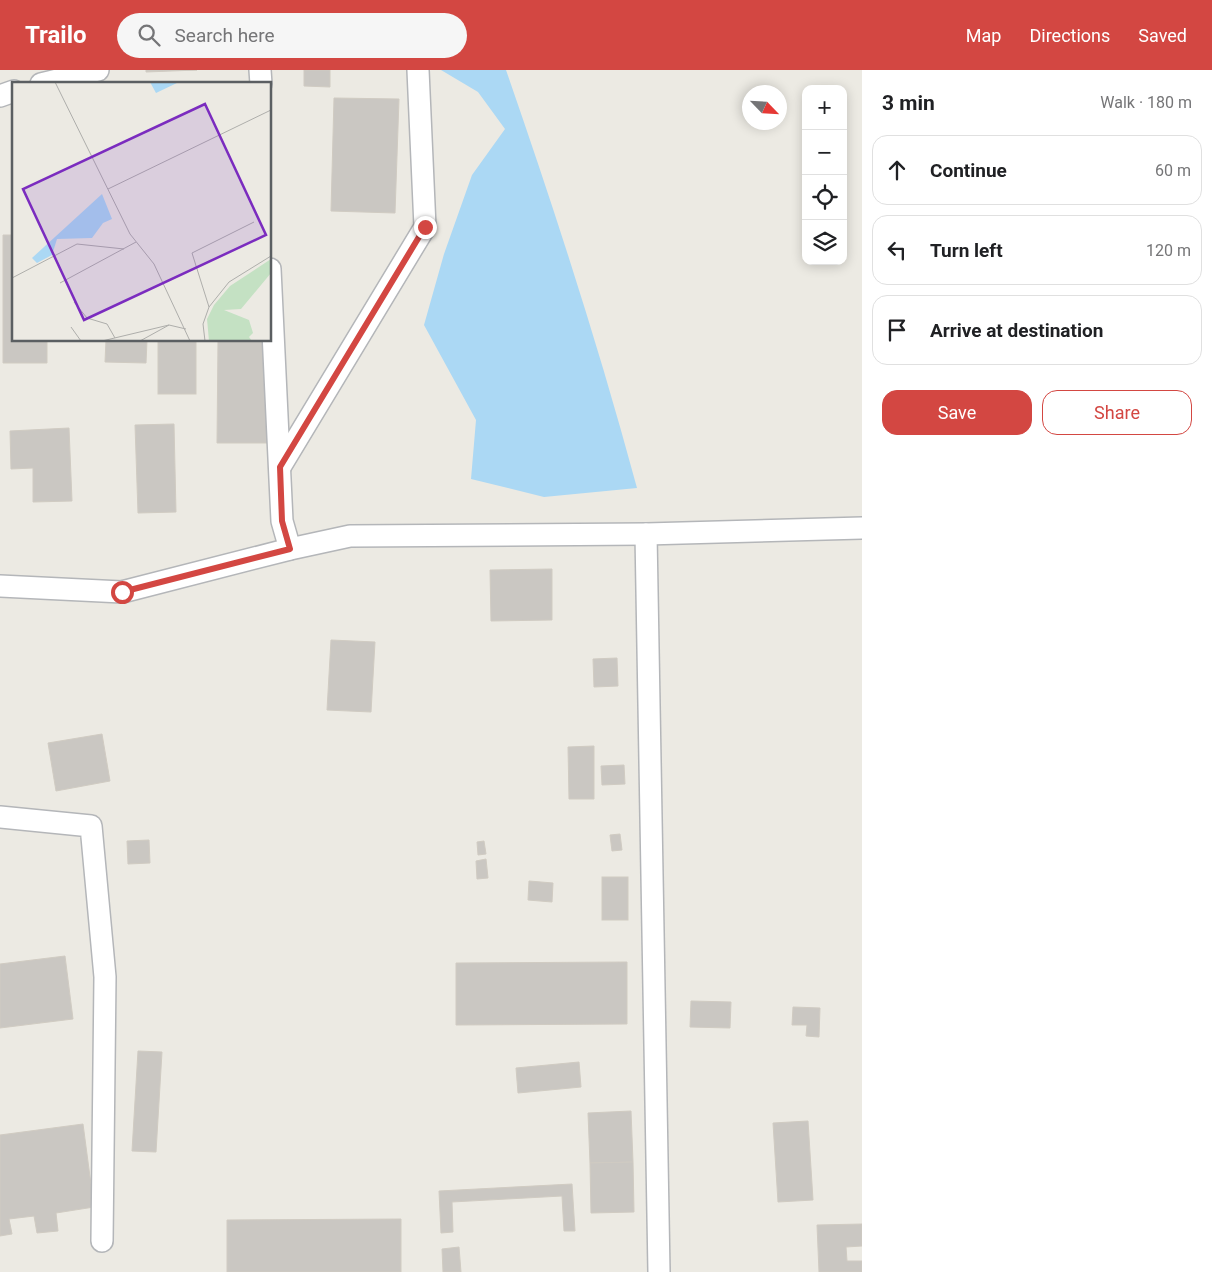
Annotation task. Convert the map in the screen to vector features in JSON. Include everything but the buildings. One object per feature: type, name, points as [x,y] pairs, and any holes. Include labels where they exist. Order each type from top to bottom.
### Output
[{"type":"street","points":[[49,82],[98,70]]},
{"type":"street","points":[[280,467],[425,227],[418,70]]},
{"type":"street","points":[[0,96],[12,91]]},
{"type":"street","points":[[271,289],[282,521],[290,549]]},
{"type":"street","points":[[0,586],[122,592],[290,549],[350,536],[646,534],[862,528]]},
{"type":"street","points":[[646,534],[659,1272]]},
{"type":"street","points":[[0,817],[90,826],[105,977],[102,1241]]},
{"type":"water","points":[[441,70],[506,70],[575,278],[637,488],[544,497],[471,479],[476,420],[424,325],[444,254],[472,175],[505,129],[478,92]]},
{"type":"route","points":[[122,592],[290,549],[282,521],[280,467],[425,227]]}]
